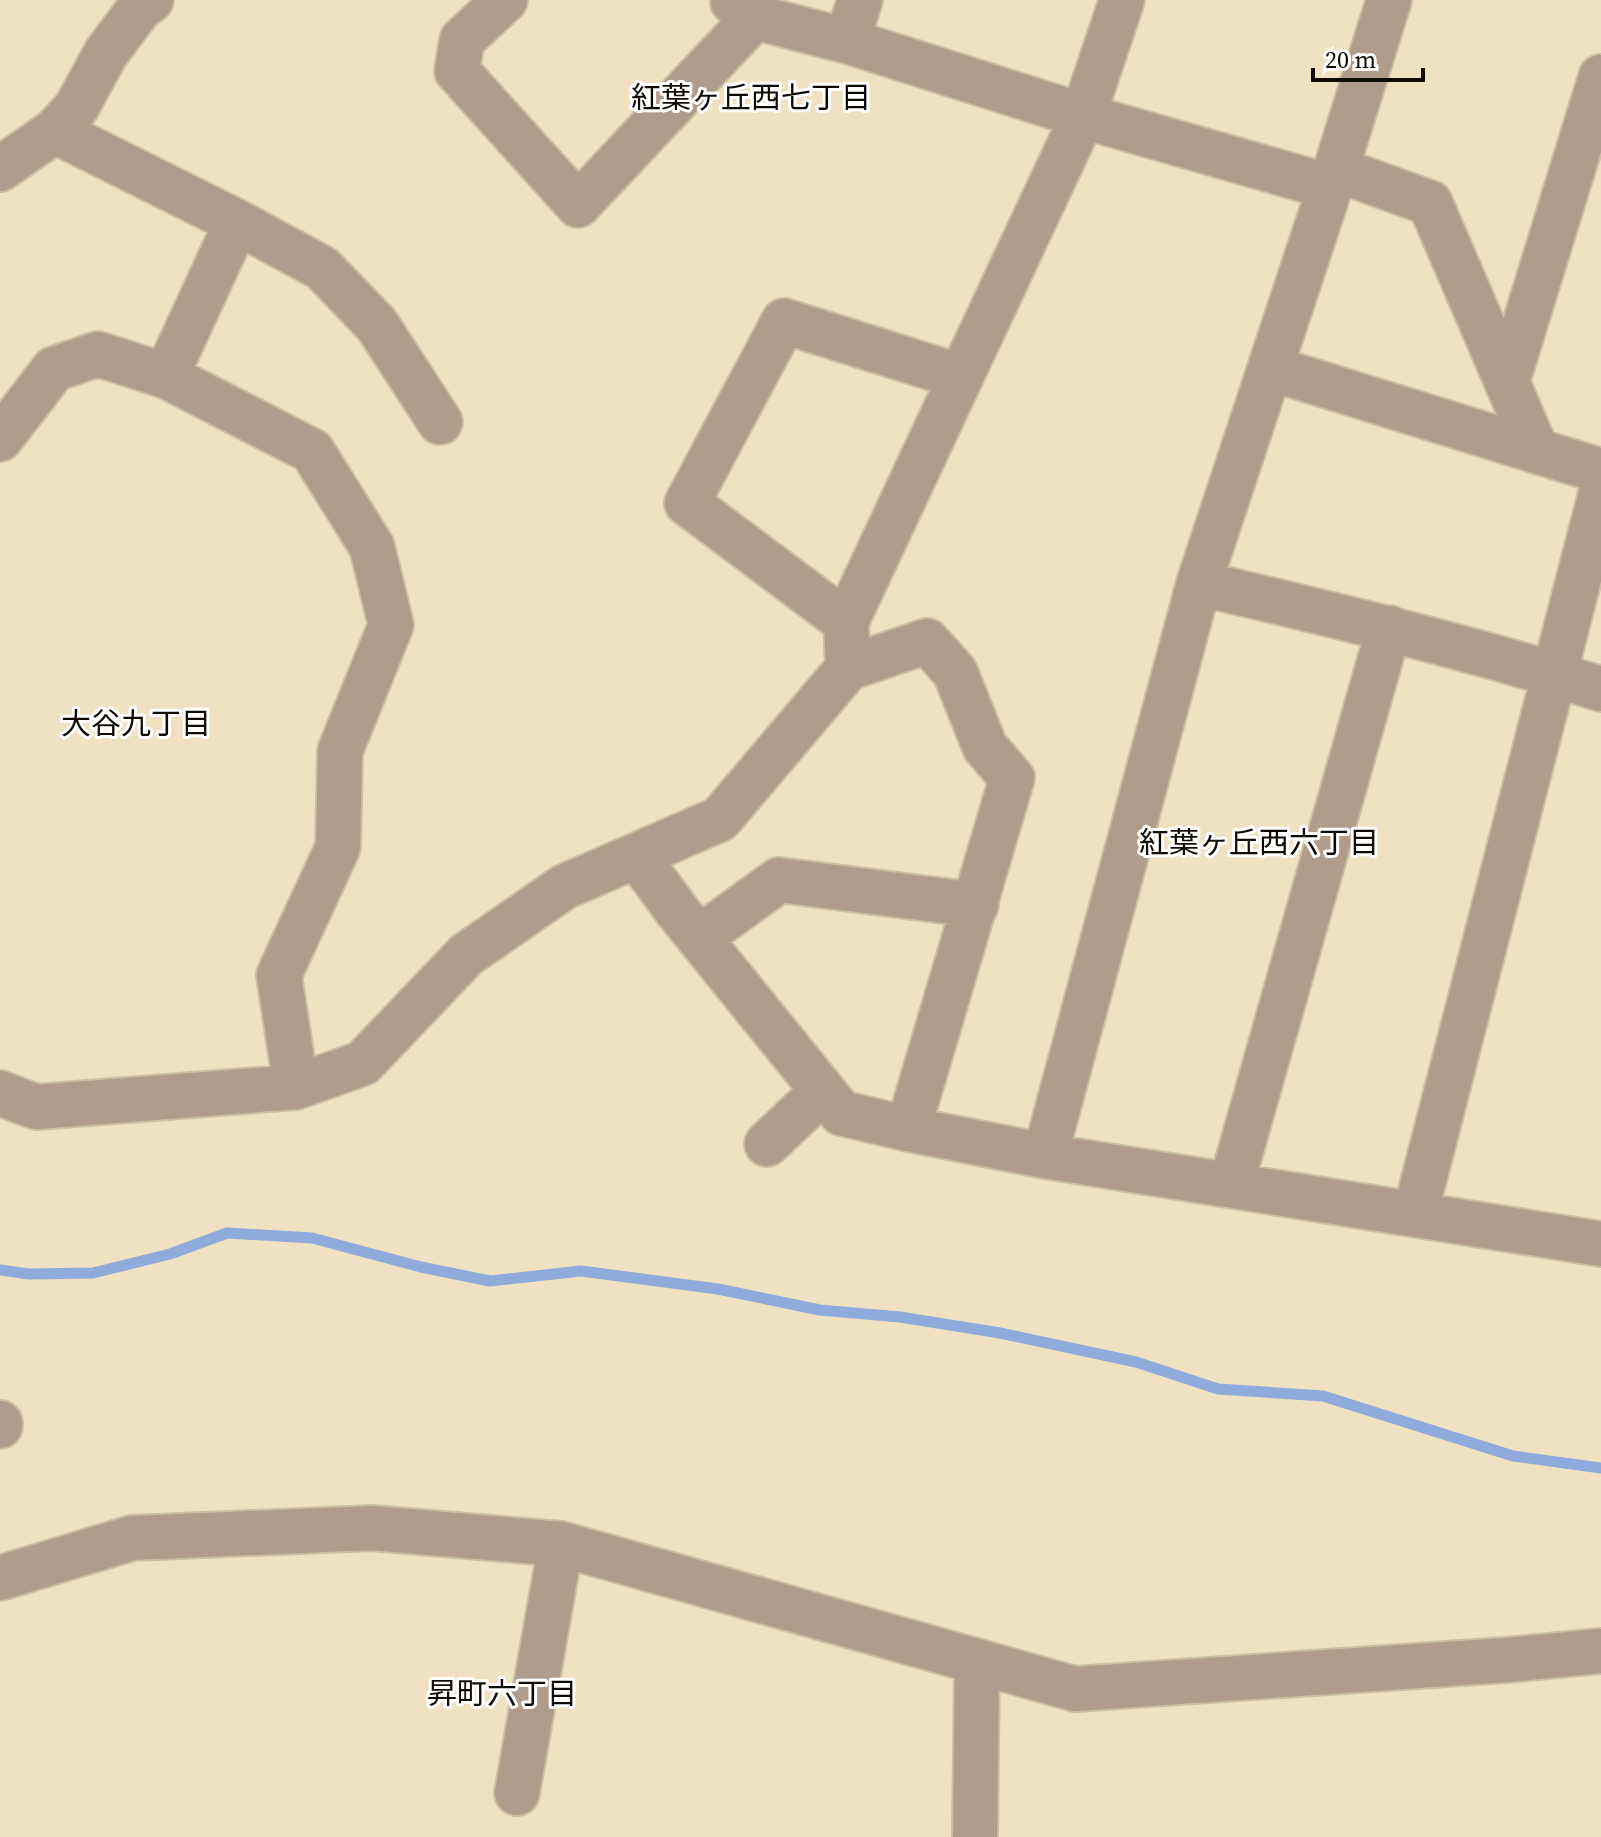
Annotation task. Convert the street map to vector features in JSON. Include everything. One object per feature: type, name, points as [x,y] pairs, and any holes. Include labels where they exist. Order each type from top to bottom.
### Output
[{"type":"street","points":[[0,169],[55,131],[76,108],[106,53],[139,9],[151,0]]},
{"type":"street","points":[[505,0],[462,40],[457,71],[578,205],[743,8],[853,20],[1083,116],[1430,203],[1536,450]]},
{"type":"street","points":[[848,668],[846,622],[1083,116],[1122,0]]},
{"type":"street","points":[[1045,1156],[1199,583],[1389,0]]},
{"type":"street","points":[[1507,382],[1601,77]]},
{"type":"street","points":[[55,131],[322,268],[377,325],[440,422]]},
{"type":"street","points":[[166,376],[237,222]]},
{"type":"street","points":[[846,622],[687,503],[784,321],[961,377]]},
{"type":"street","points":[[0,439],[54,369],[98,354],[166,376],[312,451],[372,547],[391,625],[340,751],[338,847],[279,975],[296,1087]]},
{"type":"street","points":[[1270,368],[1601,471]]},
{"type":"street","points":[[1415,1214],[1601,493]]},
{"type":"street","points":[[1199,583],[1389,628],[1601,689]]},
{"type":"street","points":[[1231,1185],[1389,628]]},
{"type":"street","points":[[0,1093],[36,1107],[296,1087],[363,1063],[466,955],[564,887],[720,819],[848,668],[927,641],[955,672],[985,747],[1012,778],[908,1129]]},
{"type":"street","points":[[637,856],[699,938],[841,1113],[1045,1156],[1415,1214],[1598,1234]]},
{"type":"street","points":[[699,938],[779,880],[976,905]]},
{"type":"street","points":[[767,1144],[823,1091]]},
{"type":"street","points":[[0,1578],[132,1538],[372,1528],[561,1544],[1075,1689],[1601,1651]]},
{"type":"street","points":[[517,1793],[561,1544]]},
{"type":"street","points":[[975,1837],[977,1661]]},
{"type":"waterway","points":[[0,1270],[29,1274],[93,1273],[170,1254],[227,1233],[312,1238],[421,1267],[490,1281],[581,1271],[718,1289],[820,1310],[900,1317],[1000,1333],[1136,1362],[1218,1389],[1323,1396],[1513,1456],[1601,1468]]},
{"type":"district","name":"紅葉ヶ丘西七丁目","points":[[751,98]]},
{"type":"district","name":"大谷九丁目","points":[[136,724]]},
{"type":"district","name":"紅葉ヶ丘西六丁目","points":[[1259,843]]},
{"type":"district","name":"昇町六丁目","points":[[502,1694]]}]
